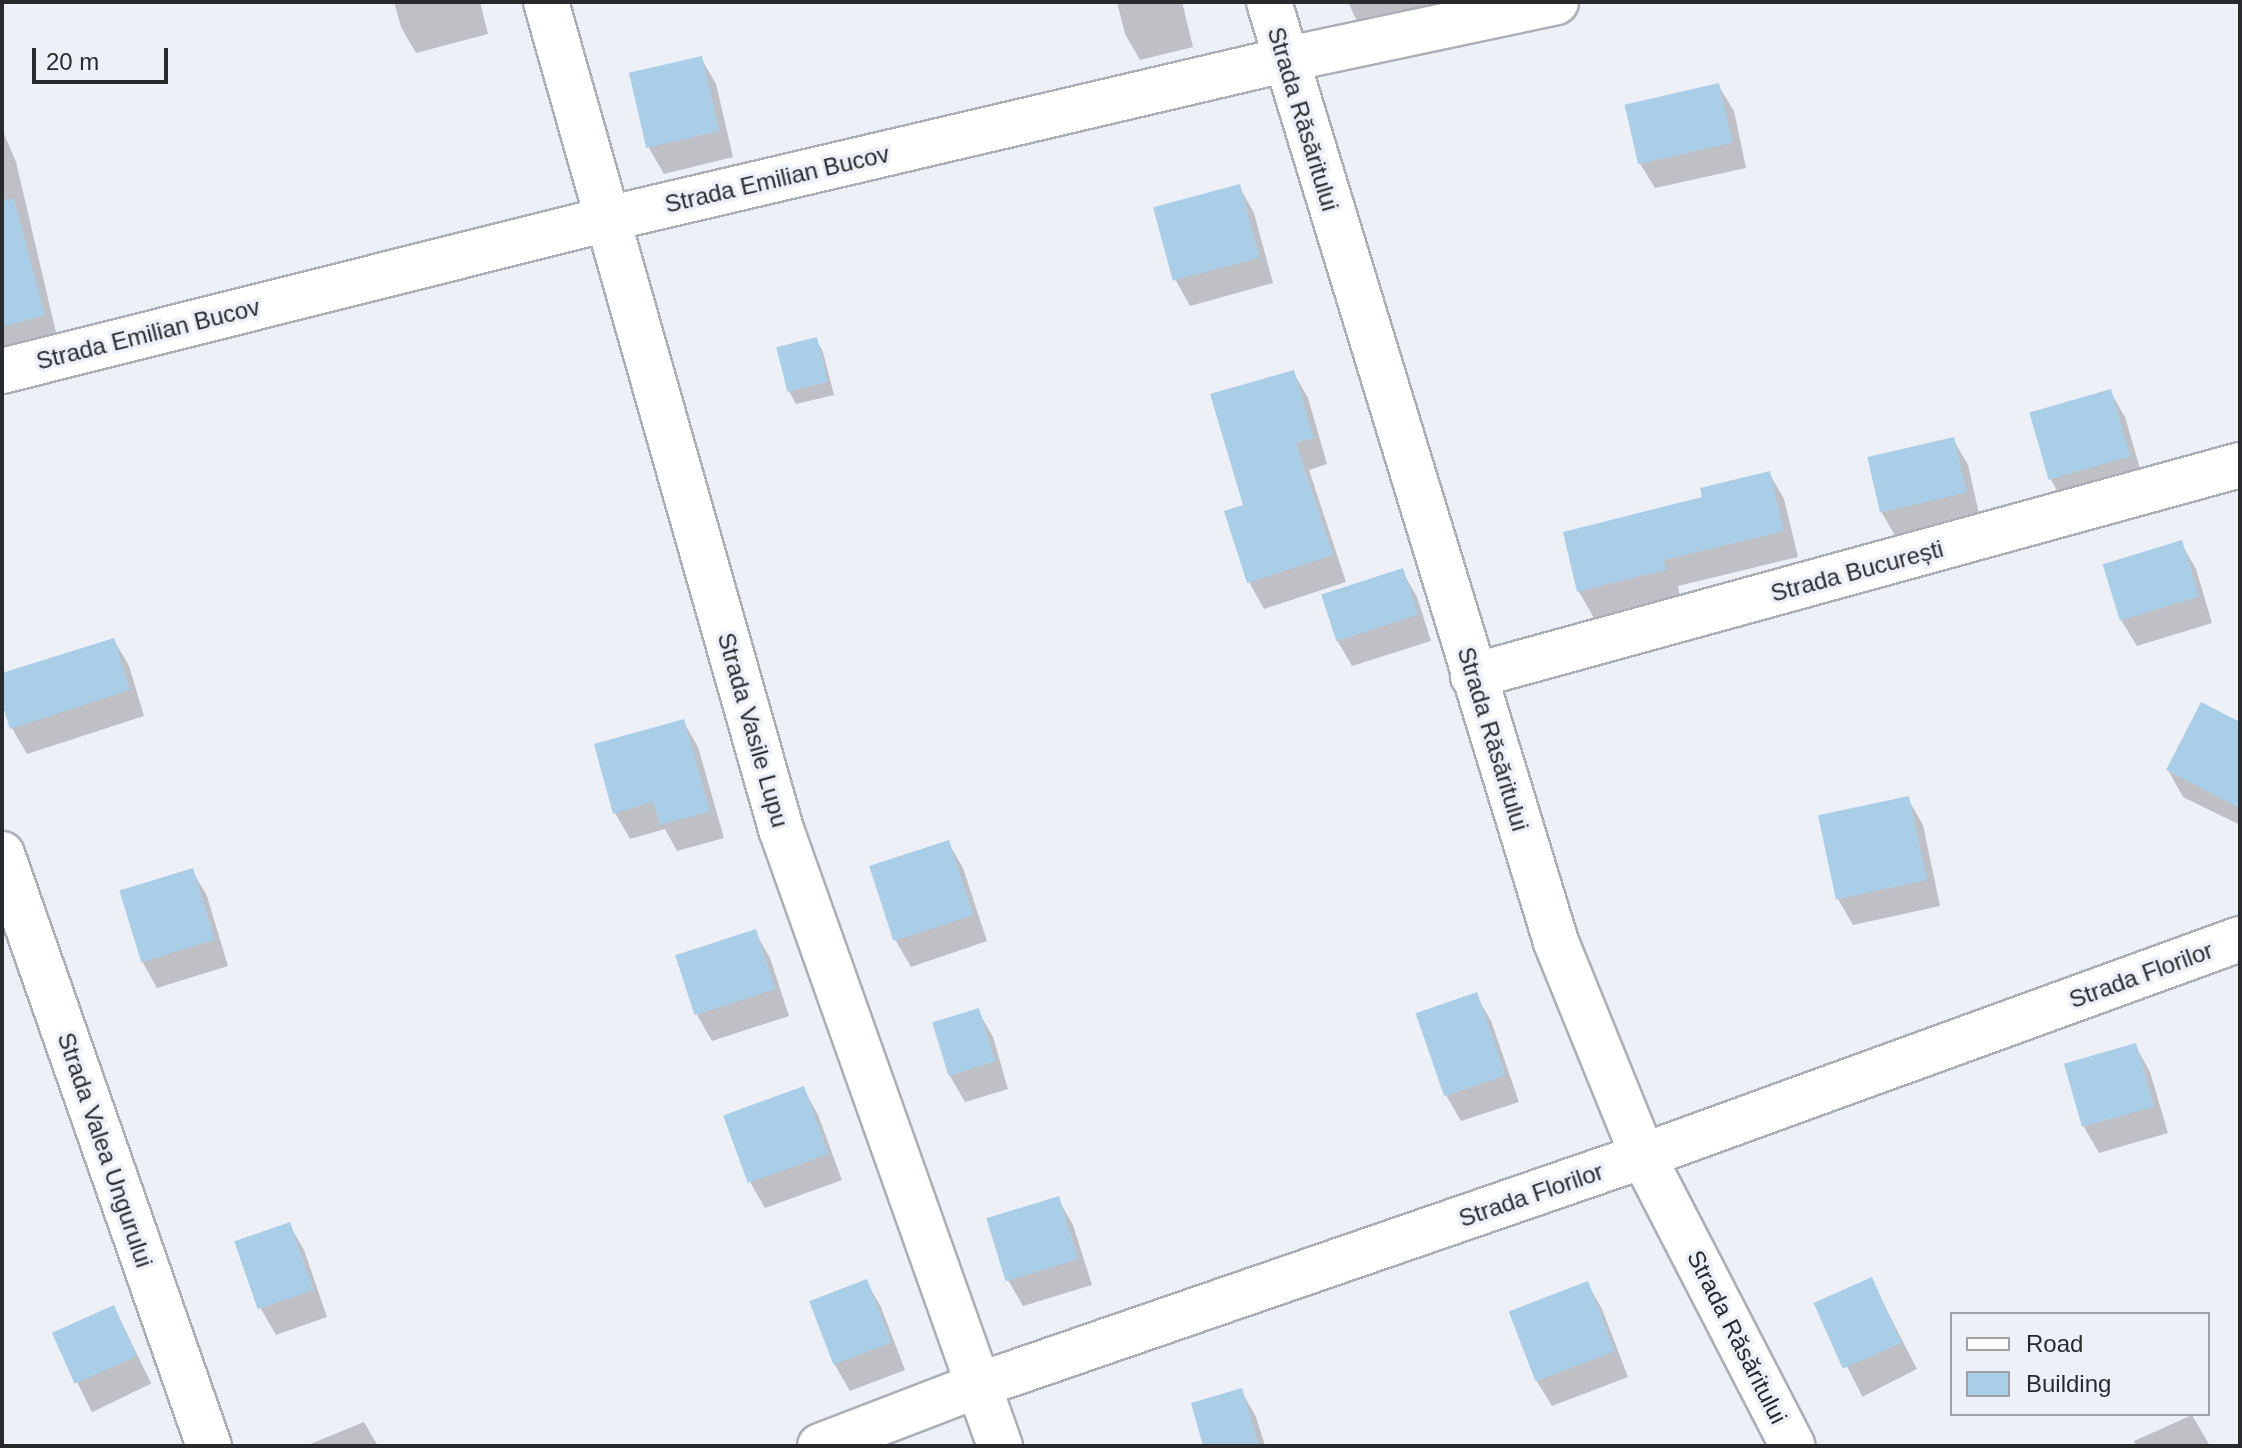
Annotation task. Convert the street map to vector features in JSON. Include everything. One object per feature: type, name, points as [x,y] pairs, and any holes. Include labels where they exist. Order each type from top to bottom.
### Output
[{"type":"street","name":"Strada Vasile Lupu","points":[[546,2],[781,829],[1000,1446]]},
{"type":"street","name":"Strada Răsăritului","points":[[1269,2],[1284,60],[1556,942],[1643,1156],[1793,1446]]},
{"type":"street","name":"Strada Emilian Bucov","points":[[2,371],[607,219],[1284,60],[1556,2]]},
{"type":"street","name":"Strada București","points":[[1473,676],[2240,465]]},
{"type":"street","name":"Strada Valea Ungurului","points":[[2,854],[209,1446]]},
{"type":"street","name":"Strada Florilor","points":[[820,1446],[979,1385],[1643,1156],[2240,939]]},
{"type":"building","points":[[702,56],[719,131],[646,148],[629,73]]},
{"type":"building","points":[[1719,83],[1733,142],[1638,164],[1624,105]]},
{"type":"building","points":[[1240,184],[1260,257],[1173,281],[1153,207]]},
{"type":"building","points":[[14,199],[45,315],[2,327],[2,200]]},
{"type":"building","points":[[817,337],[828,382],[787,392],[776,347]]},
{"type":"building","points":[[1294,370],[1314,438],[1296,443],[1333,555],[1247,583],[1224,511],[1243,505],[1210,394]]},
{"type":"building","points":[[2111,389],[2130,456],[2049,480],[2029,412]]},
{"type":"building","points":[[1954,437],[1967,493],[1880,513],[1867,457]]},
{"type":"building","points":[[1770,471],[1784,531],[1664,560],[1666,570],[1577,592],[1563,532],[1702,497],[1700,488]]},
{"type":"building","points":[[2182,540],[2199,596],[2120,621],[2103,564]]},
{"type":"building","points":[[1403,568],[1418,615],[1336,641],[1321,595]]},
{"type":"building","points":[[114,638],[130,690],[10,729],[2,703],[2,673]]},
{"type":"building","points":[[2201,702],[2240,722],[2240,808],[2166,770]]},
{"type":"building","points":[[684,719],[710,811],[660,825],[653,802],[613,814],[594,744]]},
{"type":"building","points":[[1909,796],[1927,880],[1836,899],[1818,815]]},
{"type":"building","points":[[949,840],[973,915],[894,941],[869,866]]},
{"type":"building","points":[[193,868],[215,940],[141,962],[119,891]]},
{"type":"building","points":[[756,929],[775,989],[695,1015],[675,955]]},
{"type":"building","points":[[1477,992],[1506,1075],[1444,1096],[1416,1013]]},
{"type":"building","points":[[979,1008],[995,1062],[949,1076],[932,1022]]},
{"type":"building","points":[[2136,1043],[2154,1106],[2082,1127],[2064,1064]]},
{"type":"building","points":[[804,1086],[829,1154],[748,1183],[723,1115]]},
{"type":"building","points":[[1059,1196],[1078,1259],[1006,1281],[986,1218]]},
{"type":"building","points":[[290,1222],[313,1290],[258,1309],[234,1241]]},
{"type":"building","points":[[1872,1277],[1901,1343],[1843,1369],[1814,1303]]},
{"type":"building","points":[[867,1279],[891,1342],[833,1365],[809,1301]]},
{"type":"building","points":[[1588,1281],[1615,1351],[1536,1381],[1509,1311]]},
{"type":"building","points":[[114,1305],[137,1356],[75,1384],[52,1333]]},
{"type":"building","points":[[1242,1388],[1259,1446],[1203,1446],[1191,1403]]}]
